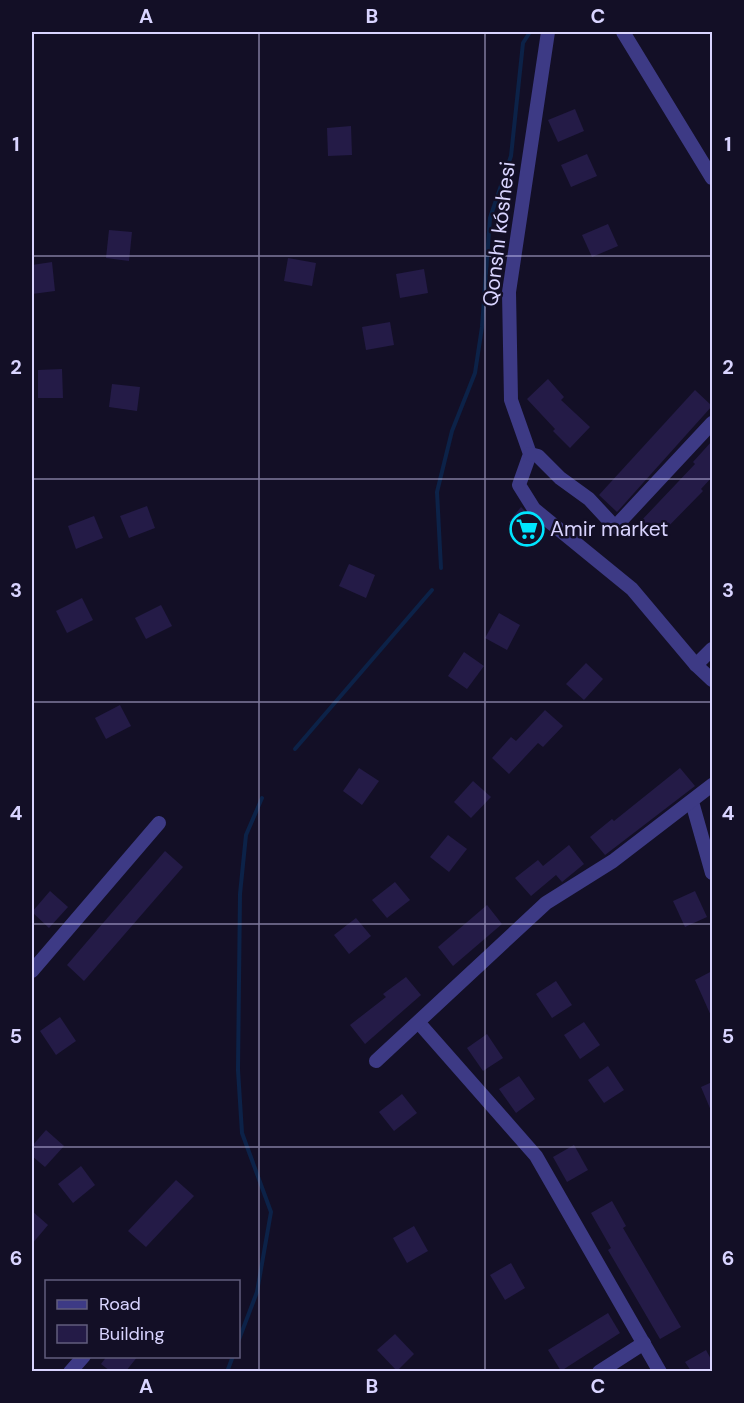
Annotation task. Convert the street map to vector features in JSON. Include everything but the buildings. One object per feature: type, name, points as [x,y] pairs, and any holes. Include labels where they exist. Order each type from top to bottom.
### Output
[{"type":"street","name":"Qonshı kóshesi","points":[[530,454],[511,400],[509,292],[548,32]]},
{"type":"street","points":[[623,32],[712,178]]},
{"type":"street","points":[[712,423],[615,527],[589,499],[560,478],[537,456],[530,454],[519,484],[534,509],[632,589],[696,665],[712,680]]},
{"type":"street","points":[[696,665],[712,649]]},
{"type":"street","points":[[376,1062],[546,903],[613,861],[712,785]]},
{"type":"street","points":[[692,802],[712,873]]},
{"type":"street","points":[[32,971],[159,823]]},
{"type":"street","points":[[418,1023],[536,1156],[660,1371]]},
{"type":"street","points":[[599,1371],[644,1343]]},
{"type":"street","points":[[70,1371],[82,1358]]},
{"type":"waterway","points":[[441,568],[437,492],[452,431],[475,373],[482,327],[490,218],[511,156],[523,43],[530,32]]},
{"type":"waterway","points":[[295,749],[432,590]]},
{"type":"waterway","points":[[240,1337],[257,1292],[271,1212],[242,1133],[238,1070],[240,894],[246,835],[262,798]]},
{"type":"waterway","points":[[227,1372],[232,1358]]},
{"type":"place","name":"Amir market","points":[[527,529]]}]
